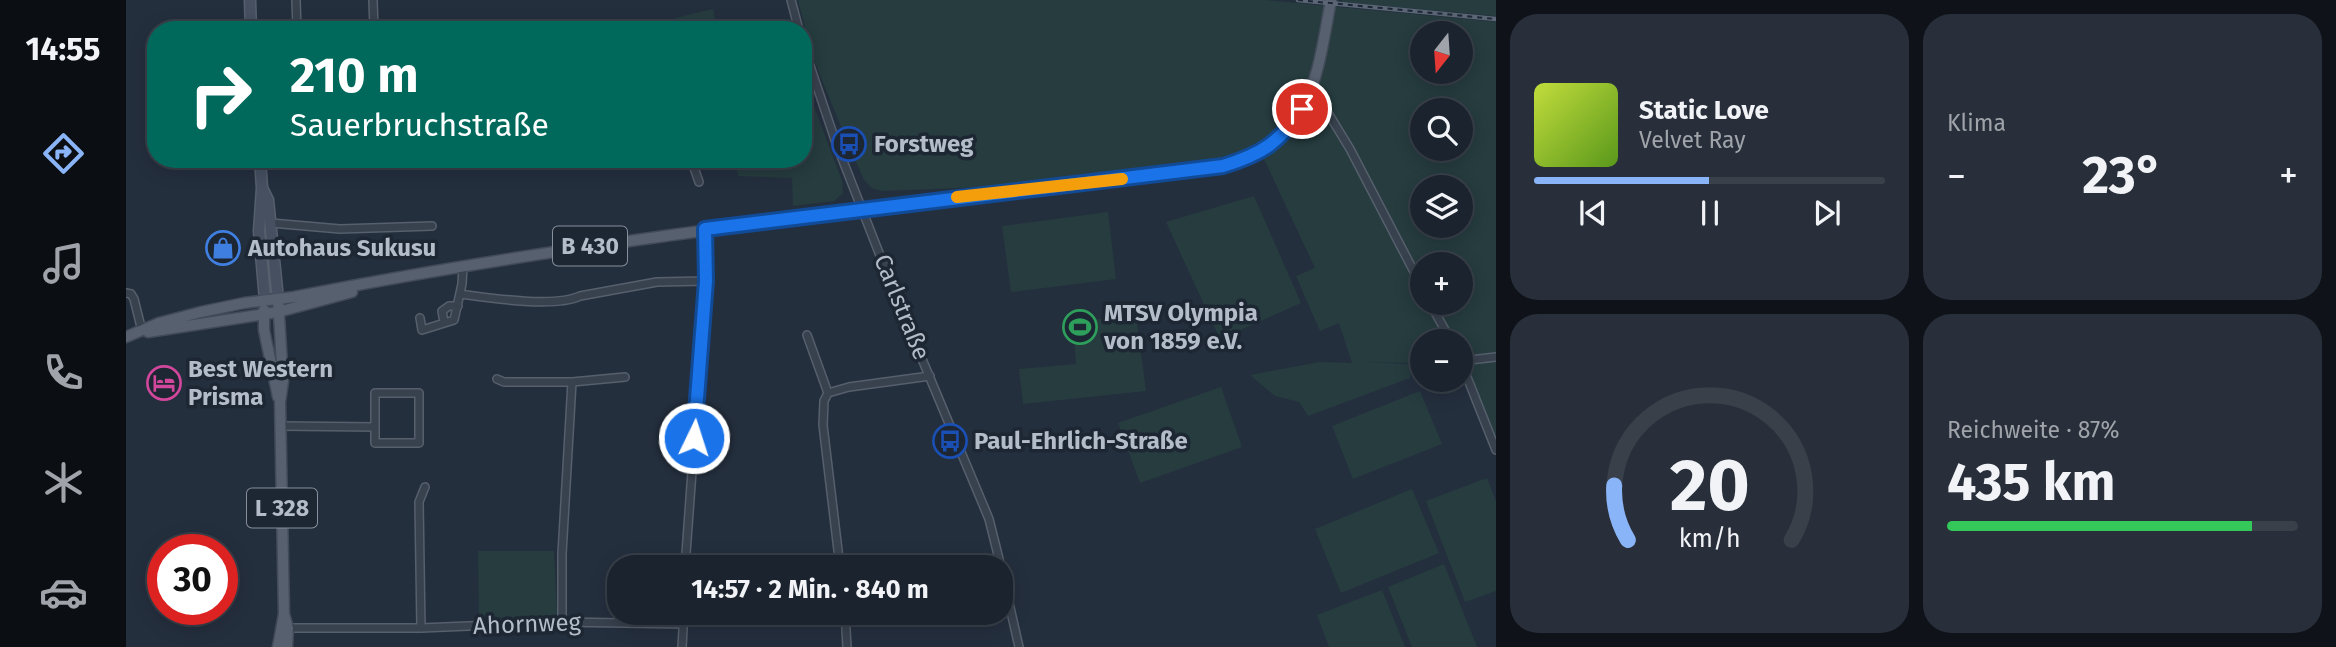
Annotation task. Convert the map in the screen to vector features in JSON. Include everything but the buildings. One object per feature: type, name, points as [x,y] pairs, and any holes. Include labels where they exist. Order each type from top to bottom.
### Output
[{"type":"main road","name":"B 430","points":[[142,332],[159,323],[265,300],[378,283],[463,266],[705,229],[1223,166],[1245,159],[1269,146],[1286,132],[1310,97],[1330,5]]},
{"type":"main road","name":"B 430","points":[[126,337],[142,332],[278,312],[365,289],[378,283]]},
{"type":"main road","name":"L 328","points":[[278,299],[283,381],[280,402],[284,614],[278,647]]},
{"type":"main road","name":"L 328","points":[[265,300],[268,354],[280,402]]},
{"type":"main road","name":"L 328","points":[[284,614],[288,628],[287,647]]},
{"type":"street","points":[[250,0],[251,21]]},
{"type":"street","points":[[296,0],[296,21]]},
{"type":"street","points":[[373,0],[374,21]]},
{"type":"street","points":[[791,0],[797,21]]},
{"type":"street","name":"Carlstraße","points":[[812,78],[862,210],[989,519],[998,555]]},
{"type":"street","points":[[1310,97],[1325,108],[1350,149],[1410,264]]},
{"type":"street","points":[[261,168],[259,231],[265,300]]},
{"type":"street","points":[[694,168],[699,182]]},
{"type":"street","points":[[262,188],[268,201],[278,299]]},
{"type":"street","points":[[271,223],[340,229],[432,226]]},
{"type":"street","points":[[686,555],[706,281],[705,229]]},
{"type":"street","points":[[421,318],[422,330],[454,320],[463,266]]},
{"type":"street","points":[[460,294],[499,299],[569,301],[580,296],[657,282],[706,281]]},
{"type":"street","points":[[126,293],[131,294],[134,299],[142,332]]},
{"type":"street","points":[[807,335],[828,393],[824,401],[823,425],[839,555]]},
{"type":"street","points":[[1473,360],[1496,357]]},
{"type":"street","points":[[828,393],[849,387],[930,376]]},
{"type":"street","points":[[497,379],[504,382],[572,382],[625,377]]},
{"type":"street","points":[[562,622],[562,554],[572,382]]},
{"type":"street","points":[[1473,392],[1496,450]]},
{"type":"street","points":[[375,393],[419,393],[419,443],[375,443],[375,426],[375,393]]},
{"type":"street","points":[[281,426],[375,426]]},
{"type":"street","points":[[421,628],[419,502],[425,487]]},
{"type":"street","name":"Carlstraße","points":[[1013,621],[1019,647]]},
{"type":"street","name":"Ahornweg","points":[[288,628],[421,628],[607,623]]},
{"type":"street","points":[[682,647],[684,625]]},
{"type":"street","points":[[846,625],[847,647]]},
{"type":"green space","points":[[798,0],[1264,0],[1496,22],[1496,450],[1473,392],[1473,329],[1410,329],[1410,363],[1362,362],[1410,364],[1410,378],[1308,416],[1299,402],[1275,396],[1250,375],[1319,362],[1352,363],[1339,323],[1320,331],[1296,276],[1315,268],[1264,159],[1245,152],[1215,162],[995,188],[882,191],[872,188],[864,180],[813,58],[812,21],[803,21]]},
{"type":"green space","points":[[1496,0],[1496,16],[1342,2]]},
{"type":"green space","points":[[713,9],[715,21],[676,21],[675,18]]},
{"type":"green space","points":[[812,101],[842,181],[843,193],[834,201],[793,206],[792,178],[738,176],[737,168],[812,168]]},
{"type":"green space","points":[[1254,196],[1301,303],[1220,339],[1166,222]]},
{"type":"green space","points":[[1108,212],[1116,279],[1011,292],[1002,226]]},
{"type":"green space","points":[[1136,315],[1146,391],[1023,404],[1019,369],[1076,364],[1073,322]]},
{"type":"green space","points":[[1221,387],[1242,447],[1140,483],[1118,423]]},
{"type":"green space","points":[[1420,392],[1442,444],[1353,479],[1332,426]]},
{"type":"green space","points":[[1487,478],[1496,501],[1496,591],[1465,602],[1426,501]]},
{"type":"green space","points":[[1412,489],[1439,553],[1341,593],[1315,529]]},
{"type":"green space","points":[[478,551],[554,551],[557,613],[553,619],[479,617]]},
{"type":"green space","points":[[1444,564],[1477,647],[1412,647],[1388,587]]},
{"type":"green space","points":[[1382,590],[1405,647],[1329,647],[1317,615]]},
{"type":"railway","points":[[1298,0],[1496,19]]},
{"type":"slow traffic","points":[[957,197],[1122,179]]},
{"type":"place","name":"Forstweg","points":[[849,144]]},
{"type":"place","name":"Autohaus Sukusu","points":[[223,248]]},
{"type":"place","name":"MTSV Olympia von 1859 e.V.","points":[[1080,327]]},
{"type":"place","name":"Best Western Prisma","points":[[164,383]]},
{"type":"place","name":"Paul-Ehrlich-Straße","points":[[950,441]]},
{"type":"route","points":[[694,438],[706,281],[705,229],[1223,166],[1245,159],[1269,146],[1286,132],[1302,109]]}]
